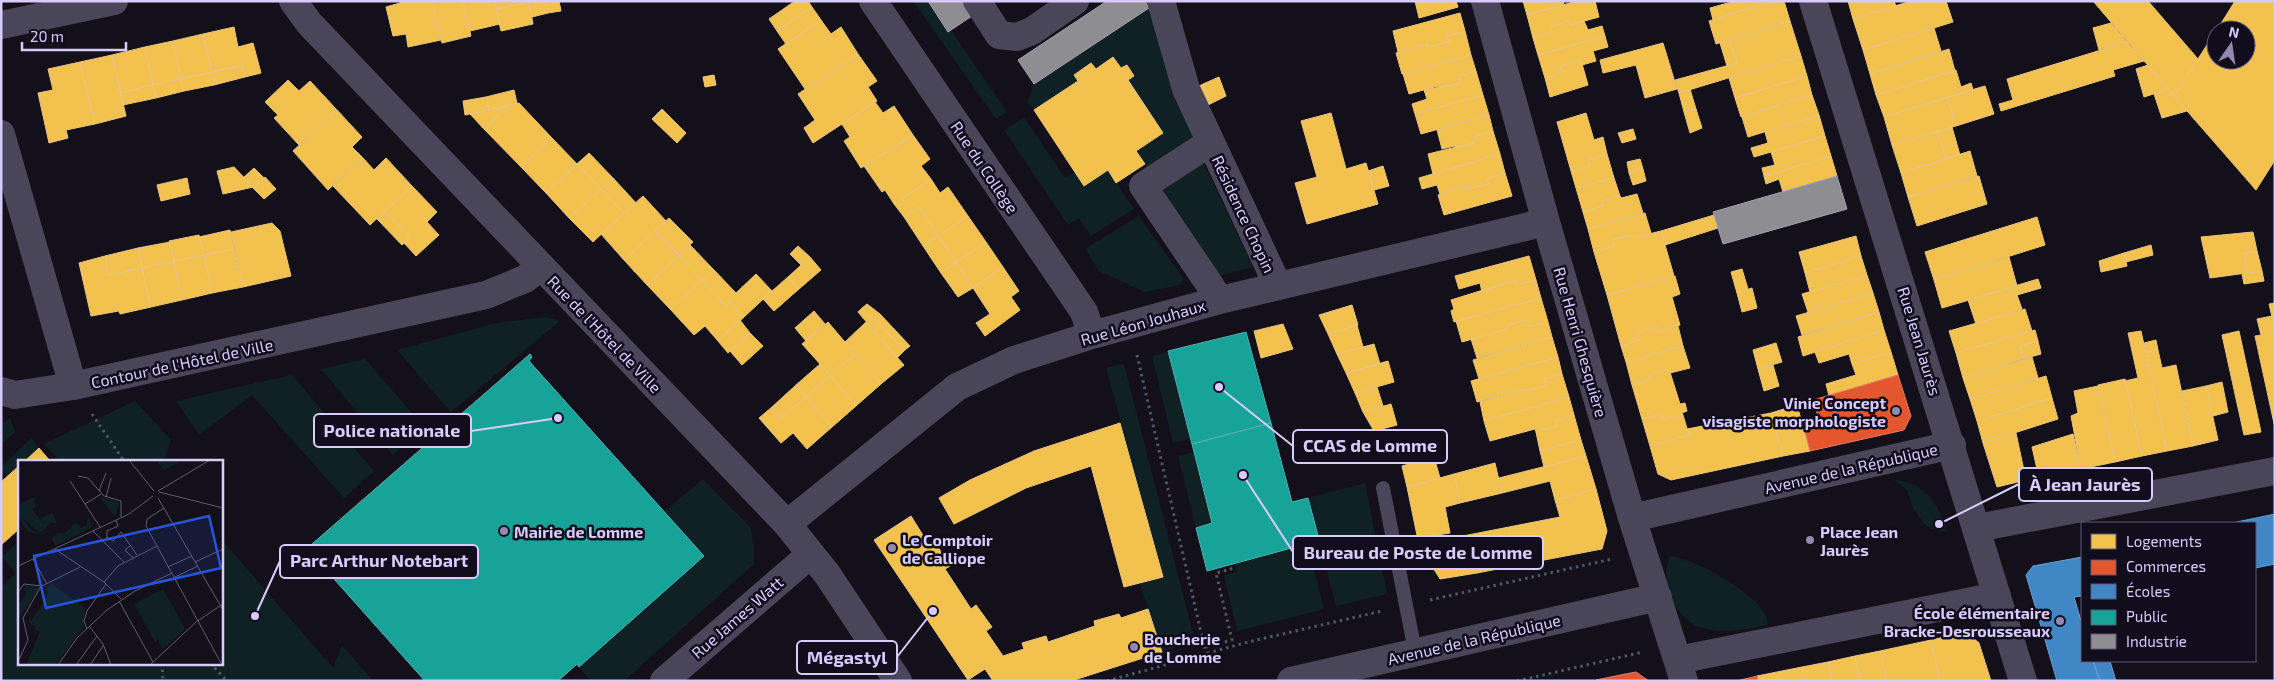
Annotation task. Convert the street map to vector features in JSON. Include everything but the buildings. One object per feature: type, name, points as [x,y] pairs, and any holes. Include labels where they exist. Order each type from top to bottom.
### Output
[{"type":"street","points":[[1,25],[114,1]]},
{"type":"street","name":"Rue de l'Hôtel de Ville","points":[[294,1],[309,23],[787,524],[840,592],[898,681]]},
{"type":"street","name":"Rue du Collège","points":[[873,1],[1084,312],[1092,335]]},
{"type":"street","points":[[977,1],[1000,35],[1017,37],[1032,31],[1075,1]]},
{"type":"street","name":"Résidence Chopin","points":[[1161,1],[1186,89],[1278,286]]},
{"type":"street","name":"Rue Henri Ghesquière","points":[[1486,1],[1546,222],[1632,518],[1679,662]]},
{"type":"street","name":"Rue Jean Jaurès","points":[[1814,1],[2024,681]]},
{"type":"street","name":"Contour de l'Hôtel de Ville","points":[[1,134],[73,386],[486,295],[525,279],[540,267]]},
{"type":"street","name":"Résidence Chopin","points":[[1211,142],[1143,186],[1220,300]]},
{"type":"street","name":"Rue Léon Jouhaux","points":[[787,524],[957,388],[1014,360],[1092,335],[1220,300],[1546,222]]},
{"type":"street","points":[[1,391],[15,395],[73,386]]},
{"type":"street","name":"Avenue de la République","points":[[1632,518],[1952,445]]},
{"type":"street","points":[[1977,528],[2275,471]]},
{"type":"street","name":"Rue James Watt","points":[[664,681],[811,554]]},
{"type":"street","points":[[1679,662],[1997,596]]},
{"type":"street","name":"Avenue de la République","points":[[1291,681],[1658,598]]},
{"type":"lane","points":[[1384,488],[1415,652]]},
{"type":"path","points":[[1139,360],[1206,646],[1206,654]]},
{"type":"path","points":[[73,386],[123,460]]},
{"type":"path","points":[[1107,681],[1248,642],[1527,580],[1644,551]]},
{"type":"path","points":[[1206,646],[1232,640],[1216,573],[1231,569],[1230,565]]},
{"type":"path","points":[[1517,681],[1679,662]]},
{"type":"path","points":[[162,664],[163,681]]},
{"type":"path","points":[[211,664],[227,681]]},
{"type":"shaded area","points":[[913,1],[928,1],[948,32],[951,30],[1007,112],[996,119]]},
{"type":"shaded area","points":[[1154,5],[1195,135],[1148,169],[1136,151],[1163,133],[1128,80],[1134,76],[1127,65],[1121,68],[1113,57],[1096,69],[1091,63],[1074,75],[1078,81],[1034,110],[1027,102],[1034,84]]},
{"type":"shaded area","points":[[1024,117],[1065,178],[1075,172],[1084,186],[1108,170],[1134,209],[1091,236],[1079,218],[1068,225],[1004,130]]},
{"type":"shaded area","points":[[1202,161],[1253,267],[1216,277],[1158,186]]},
{"type":"shaded area","points":[[1139,216],[1184,279],[1179,285],[1145,292],[1099,271],[1085,249]]},
{"type":"shaded area","points":[[546,317],[560,321],[451,412],[397,350],[496,323]]},
{"type":"shaded area","points":[[1168,351],[1191,439],[1173,443],[1152,356]]},
{"type":"shaded area","points":[[365,359],[425,428],[393,455],[321,369]]},
{"type":"shaded area","points":[[1124,364],[1195,641],[1162,652],[1140,583],[1163,576],[1106,368]]},
{"type":"shaded area","points":[[292,375],[374,471],[344,498],[252,395],[199,435],[176,401]]},
{"type":"shaded area","points":[[135,401],[171,440],[164,460],[59,460],[44,444]]},
{"type":"shaded area","points":[[10,418],[15,432],[1,445],[1,424]]},
{"type":"shaded area","points":[[31,438],[39,448],[26,460],[18,460],[18,467],[7,477],[1,470],[1,467]]},
{"type":"shaded area","points":[[1194,452],[1212,523],[1196,528],[1178,456]]},
{"type":"shaded area","points":[[703,479],[751,528],[754,564],[624,681],[591,681],[579,667],[703,556],[664,512]]},
{"type":"shaded area","points":[[1893,479],[1914,485],[1929,496],[1940,512],[1947,532],[1931,529],[1924,524],[1913,508],[1907,490]]},
{"type":"shaded area","points":[[1365,483],[1387,594],[1336,606],[1308,498]]},
{"type":"shaded area","points":[[222,540],[333,668],[342,645],[373,681],[1,681],[1,587],[16,573],[2,557],[18,542],[18,664],[222,664]]},
{"type":"shaded area","points":[[1299,546],[1300,548],[1308,546],[1324,609],[1237,631],[1224,575],[1237,572],[1235,563]]},
{"type":"shaded area","points":[[1670,556],[1694,563],[1736,586],[1758,605],[1766,615],[1768,625],[1739,630],[1711,630],[1698,626],[1687,619],[1677,609],[1668,589],[1666,575]]},
{"type":"place","name":"CCAS de Lomme","points":[[1219,387]]},
{"type":"place","name":"Vinie Concept visagiste morphologiste","points":[[1896,411]]},
{"type":"place","name":"Police nationale","points":[[558,418]]},
{"type":"place","name":"Bureau de Poste de Lomme","points":[[1243,475]]},
{"type":"place","name":"À Jean Jaurès","points":[[1939,524]]},
{"type":"place","name":"Mairie de Lomme","points":[[504,531]]},
{"type":"place","name":"Place Jean Jaurès","points":[[1810,540]]},
{"type":"place","name":"Le Comptoir de Calliope","points":[[892,548]]},
{"type":"place","name":"Mégastyl","points":[[933,611]]},
{"type":"place","name":"Parc Arthur Notebart","points":[[255,616]]},
{"type":"place","name":"École élémentaire Bracke-Desrousseaux","points":[[2060,621]]},
{"type":"place","name":"Boucherie de Lomme","points":[[1134,647]]}]
